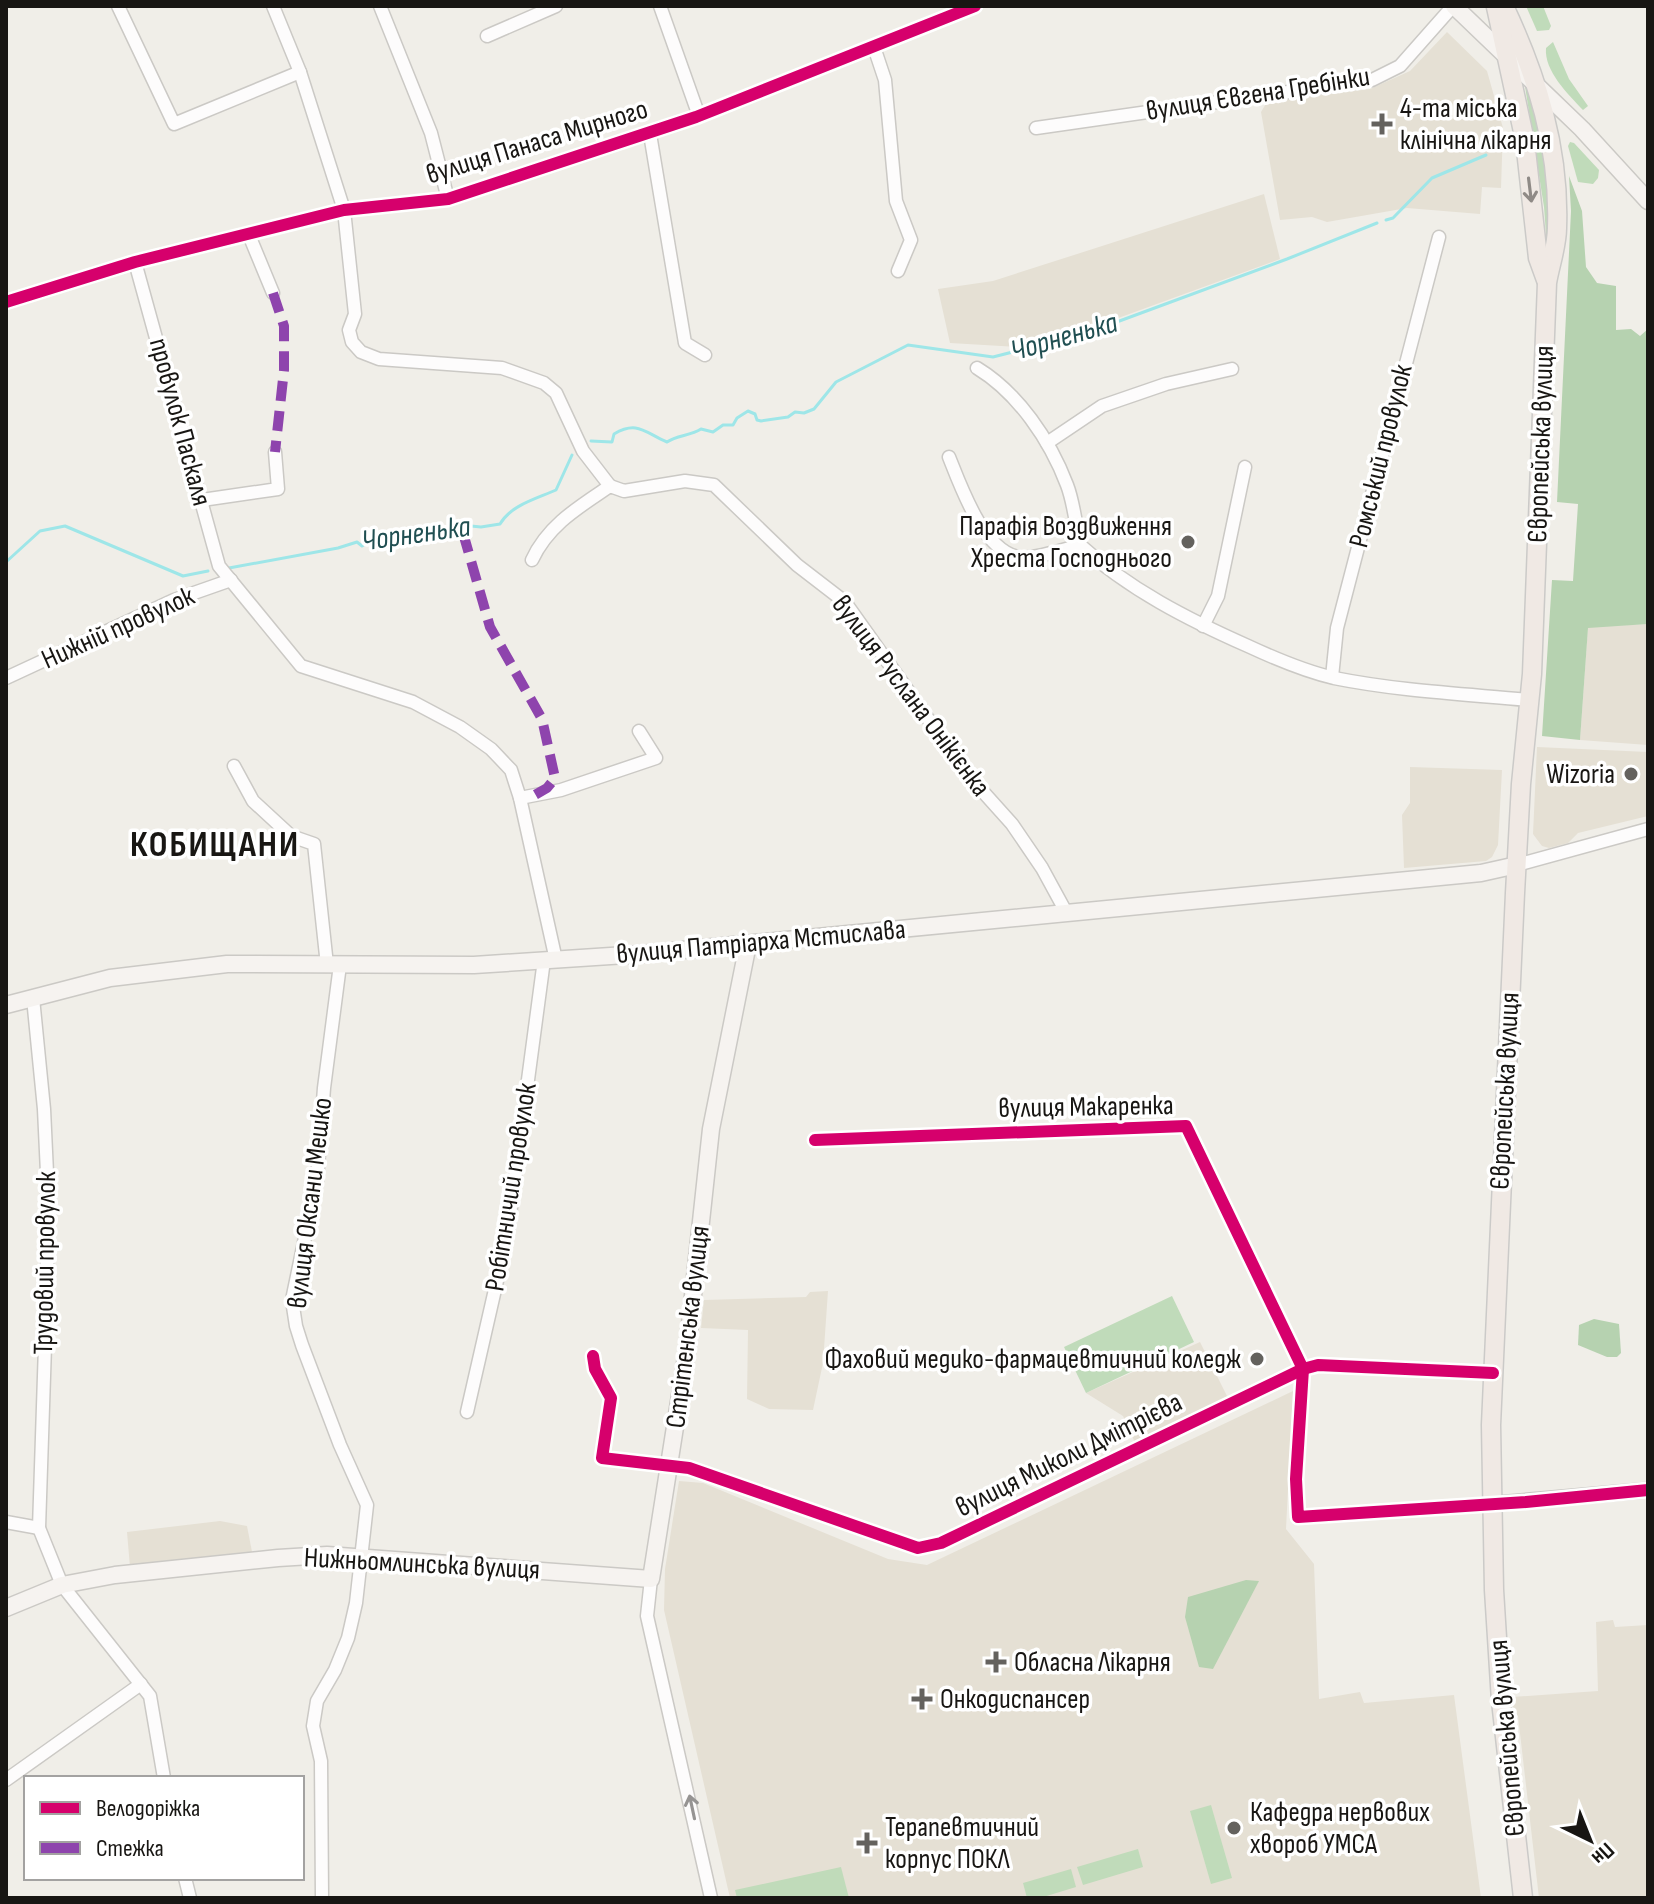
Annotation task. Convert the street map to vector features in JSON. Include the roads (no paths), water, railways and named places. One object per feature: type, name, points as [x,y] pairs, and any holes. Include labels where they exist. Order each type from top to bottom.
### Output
[{"type":"main road","points":[[1453,6],[1582,129],[1648,201]]},
{"type":"main road","name":"Європейська вулиця","points":[[1495,6],[1525,141],[1538,258],[1547,283]]},
{"type":"main road","name":"Європейська вулиця","points":[[1504,6],[1538,88],[1552,143],[1557,230],[1547,283],[1529,700],[1517,865],[1493,1373],[1494,1590],[1501,1701],[1523,1898]]},
{"type":"main road","name":"вулиця Патріарха Мстислава","points":[[6,1005],[110,978],[213,966],[474,965],[550,960],[748,944],[1481,873],[1517,865]]},
{"type":"main road","name":"Стрітенська вулиця","points":[[651,1579],[687,1351],[711,1129],[748,944]]},
{"type":"main road","name":"Нижньомлинська вулиця","points":[[6,1608],[62,1585],[115,1575],[327,1555],[651,1579]]},
{"type":"street","points":[[118,6],[174,124],[300,72]]},
{"type":"street","points":[[273,6],[300,72],[344,210],[355,314],[349,330],[352,342],[361,352],[379,359],[502,368],[544,383],[556,393],[583,451],[610,486],[567,515],[540,542],[532,560]]},
{"type":"street","points":[[380,6],[431,133],[448,199]]},
{"type":"street","points":[[487,36],[556,6]]},
{"type":"street","points":[[660,6],[699,116]]},
{"type":"street","name":"вулиця Панаса Мирного","points":[[6,302],[135,262],[344,210],[448,199],[650,134],[874,47],[944,11],[975,6]]},
{"type":"street","name":"вулиця Євгена Гребінки","points":[[1036,128],[1372,80],[1400,66],[1453,6]]},
{"type":"street","points":[[874,47],[885,80],[896,201],[911,240],[898,271]]},
{"type":"street","points":[[650,134],[685,343],[705,355]]},
{"type":"street","points":[[249,235],[273,293]]},
{"type":"street","name":"Ромський провулок","points":[[1332,677],[1337,628],[1439,237]]},
{"type":"street","name":"провулок Паскаля","points":[[135,262],[219,566],[301,666],[413,702],[460,727],[491,749],[511,770],[520,798],[550,960]]},
{"type":"street","points":[[977,368],[998,381],[1047,443],[1068,486],[1080,545],[1136,588],[1203,626],[1296,667],[1394,688],[1529,700]]},
{"type":"street","points":[[1047,443],[1102,406],[1166,384],[1232,369]]},
{"type":"street","points":[[202,500],[278,489],[275,452]]},
{"type":"street","points":[[949,457],[972,514],[1005,552],[1021,558],[1080,545]]},
{"type":"street","points":[[1203,626],[1218,596],[1245,467]]},
{"type":"street","name":"вулиця Руслана Онікієнка","points":[[610,486],[624,491],[685,481],[714,485],[797,565],[845,602],[968,775],[1012,824],[1042,868],[1066,912]]},
{"type":"street","name":"Нижній провулок","points":[[6,678],[174,600],[231,580]]},
{"type":"street","points":[[520,798],[561,790],[656,758],[639,731]]},
{"type":"street","name":"вулиця Оксани Мешко","points":[[234,766],[253,801],[291,836],[314,844],[333,965],[317,1180],[292,1300],[296,1326],[306,1354],[340,1445],[367,1505],[356,1603],[348,1638],[335,1670],[317,1701],[313,1726],[321,1761],[322,1898]]},
{"type":"street","points":[[1517,865],[1648,829]]},
{"type":"street","name":"Робітничий провулок","points":[[467,1412],[507,1237],[550,960]]},
{"type":"street","name":"Трудовий провулок","points":[[33,998],[47,1173],[47,1285],[39,1528]]},
{"type":"street","name":"вулиця Макаренка","points":[[815,1140],[1186,1126],[1303,1369]]},
{"type":"street","name":"вулиця Миколи Дмітрієва","points":[[593,1356],[595,1369],[611,1398],[602,1458],[689,1468],[918,1548],[929,1547],[1303,1369],[1318,1365],[1493,1373]]},
{"type":"street","points":[[1303,1369],[1296,1479],[1298,1517],[1648,1490]]},
{"type":"street","points":[[6,1522],[39,1528],[62,1585],[150,1696],[164,1776]]},
{"type":"street","name":"Стрітенська вулиця","points":[[651,1579],[647,1616],[711,1898]]},
{"type":"street","points":[[6,1780],[141,1684]]},
{"type":"waterway","name":"Чорненька","points":[[1386,220],[1393,218],[1432,178],[1486,155]]},
{"type":"waterway","name":"Чорненька","points":[[591,441],[612,442],[614,434],[636,428],[667,442],[701,429],[713,432],[723,425],[733,425],[748,411],[761,421],[788,417],[795,412],[804,413],[814,409],[836,382],[908,345],[993,357],[1087,333],[1377,223]]},
{"type":"waterway","name":"Чорненька","points":[[229,568],[357,542],[362,546],[378,537],[393,538],[430,531],[458,534],[471,526],[500,524],[517,507],[556,490],[572,455]]},
{"type":"waterway","name":"Чорненька","points":[[6,562],[40,531],[65,526],[183,576],[208,571]]},
{"type":"place","name":"4-та міська клінічна лікарня","points":[[1382,124]]},
{"type":"place","name":"Парафія Воздвиження Хреста Господнього","points":[[1188,542]]},
{"type":"place","name":"Wizoria","points":[[1631,774]]},
{"type":"place","name":"Фаховий медико-фармацевтичний коледж","points":[[1257,1359]]},
{"type":"place","name":"Обласна Лікарня","points":[[996,1662]]},
{"type":"place","name":"Онкодиспансер","points":[[922,1699]]},
{"type":"place","name":"Кафедра нервових хвороб УМСА","points":[[1234,1828]]},
{"type":"place","name":"Терапевтичний корпус ПОКЛ","points":[[867,1843]]},
{"type":"district","name":"КОБИЩАНИ","points":[[215,845]]}]
